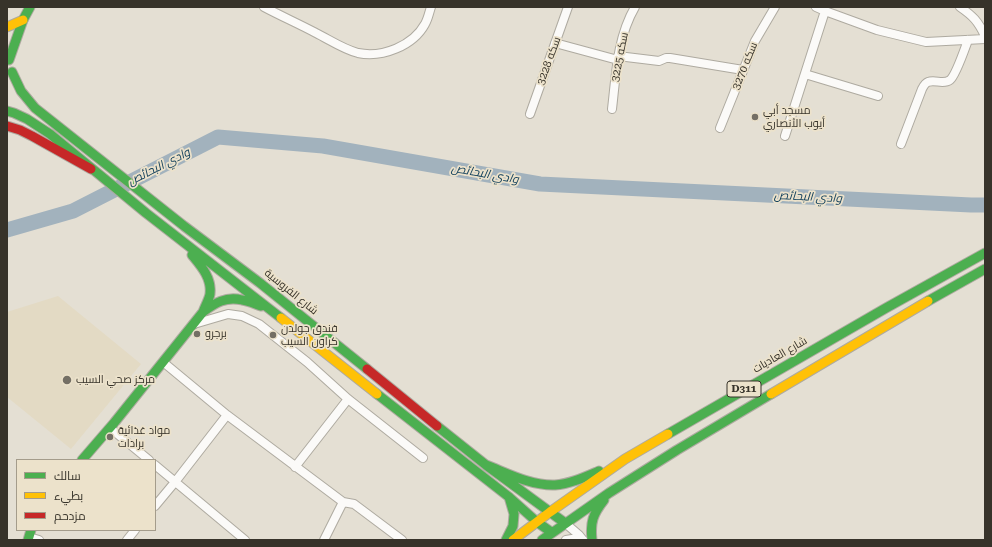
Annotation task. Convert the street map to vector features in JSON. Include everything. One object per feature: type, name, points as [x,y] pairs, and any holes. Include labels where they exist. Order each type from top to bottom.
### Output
[{"type":"main road","points":[[10,84],[12,72],[8,58],[23,20],[30,7]]},
{"type":"main road","points":[[7,27],[23,20]]},
{"type":"main road","name":"شارع الفروسية","points":[[12,72],[21,92],[35,108],[184,226],[260,283],[486,465],[565,523]]},
{"type":"main road","points":[[7,111],[27,119],[50,134],[176,237],[509,497],[537,522],[551,532]]},
{"type":"main road","points":[[7,126],[17,128],[34,136],[91,169]]},
{"type":"main road","points":[[186,244],[192,255],[204,270],[210,282],[211,291],[203,312]]},
{"type":"main road","name":"شارع العاديات","points":[[513,540],[625,459],[879,312],[985,253]]},
{"type":"main road","name":"D311","points":[[542,540],[551,532],[609,493],[684,446],[985,269]]},
{"type":"main road","points":[[83,459],[110,428],[203,312],[220,301],[230,298],[238,298],[267,307]]},
{"type":"main road","points":[[486,465],[529,481],[554,485],[572,481],[625,459]]},
{"type":"main road","points":[[592,540],[591,525],[595,510],[609,493]]},
{"type":"main road","points":[[506,540],[513,526],[514,514],[509,497]]},
{"type":"street","points":[[264,7],[347,49],[359,53],[371,54],[383,53],[407,43],[417,35],[425,25],[431,7]]},
{"type":"street","name":"سكه 3228","points":[[530,114],[568,7]]},
{"type":"street","name":"سكه 3225","points":[[612,109],[618,58],[624,30],[635,7]]},
{"type":"street","name":"سكه 3270","points":[[720,128],[755,41],[775,7]]},
{"type":"street","points":[[816,7],[877,30],[926,42],[968,40],[985,37],[979,24],[972,15],[960,7]]},
{"type":"street","points":[[785,136],[826,11]]},
{"type":"street","points":[[901,144],[922,89],[927,82],[945,82],[950,80],[955,73],[968,40]]},
{"type":"street","points":[[555,43],[618,58],[659,61],[670,58],[743,70]]},
{"type":"street","points":[[805,74],[878,96]]},
{"type":"street","points":[[193,324],[228,314],[242,316],[259,324],[307,362],[348,399],[423,458]]},
{"type":"street","points":[[162,362],[227,415],[295,467],[343,502],[354,504],[402,540]]},
{"type":"street","points":[[295,467],[348,399]]},
{"type":"street","points":[[156,505],[227,415]]},
{"type":"street","points":[[110,428],[148,459]]},
{"type":"street","points":[[156,466],[245,540]]},
{"type":"street","points":[[324,540],[343,502]]},
{"type":"street","points":[[565,523],[583,540]]},
{"type":"street","points":[[127,540],[134,531]]},
{"type":"street","points":[[551,532],[563,540]]},
{"type":"street","points":[[29,536],[39,540]]},
{"type":"street","points":[[566,540],[583,540]]},
{"type":"shaded area","name":"مركز صحي السيب","points":[[58,296],[141,364],[71,449],[7,397],[7,312]]},
{"type":"waterway","name":"وادي البحائص","points":[[7,230],[73,211],[218,137],[323,146],[540,184],[985,205]]},
{"type":"traffic: fast","points":[[9,60],[23,20],[30,7]]},
{"type":"traffic: fast","points":[[12,72],[21,91],[35,108],[184,226],[260,283],[367,369]]},
{"type":"traffic: fast","points":[[7,111],[27,119],[50,134],[146,213],[281,318]]},
{"type":"traffic: fast","points":[[668,434],[886,308],[985,253]]},
{"type":"traffic: fast","points":[[83,459],[114,423],[203,312],[209,298],[210,288],[208,278],[192,255]]},
{"type":"traffic: fast","points":[[928,301],[985,269]]},
{"type":"traffic: fast","points":[[203,312],[216,303],[231,299],[245,300],[261,306]]},
{"type":"traffic: fast","points":[[377,394],[509,497],[537,522],[551,532]]},
{"type":"traffic: fast","points":[[542,540],[609,493],[677,450],[771,394]]},
{"type":"traffic: fast","points":[[437,426],[486,465],[565,523]]},
{"type":"traffic: fast","points":[[486,465],[519,478],[546,485],[566,483],[599,471]]},
{"type":"traffic: fast","points":[[506,540],[513,526],[514,514],[509,497]]},
{"type":"traffic: fast","points":[[592,540],[591,528],[593,518],[604,500]]},
{"type":"traffic: fast","points":[[28,540],[31,531]]},
{"type":"traffic: slow","points":[[7,27],[23,20]]},
{"type":"traffic: slow","points":[[771,394],[928,301]]},
{"type":"traffic: slow","points":[[281,318],[377,394]]},
{"type":"traffic: slow","points":[[513,540],[625,459],[668,434]]},
{"type":"traffic: jam","points":[[7,126],[32,136],[91,169]]},
{"type":"traffic: jam","points":[[367,369],[437,426]]},
{"type":"place","name":"مسجد أبي أيوب الأنصاري","points":[[755,117]]},
{"type":"place","name":"برجرو","points":[[197,334]]},
{"type":"place","name":"فندق جولدن كراون السيب","points":[[273,335]]},
{"type":"place","name":"مركز صحي السيب","points":[[67,380]]},
{"type":"place","name":"مواد غذائية برادات","points":[[110,437]]}]
